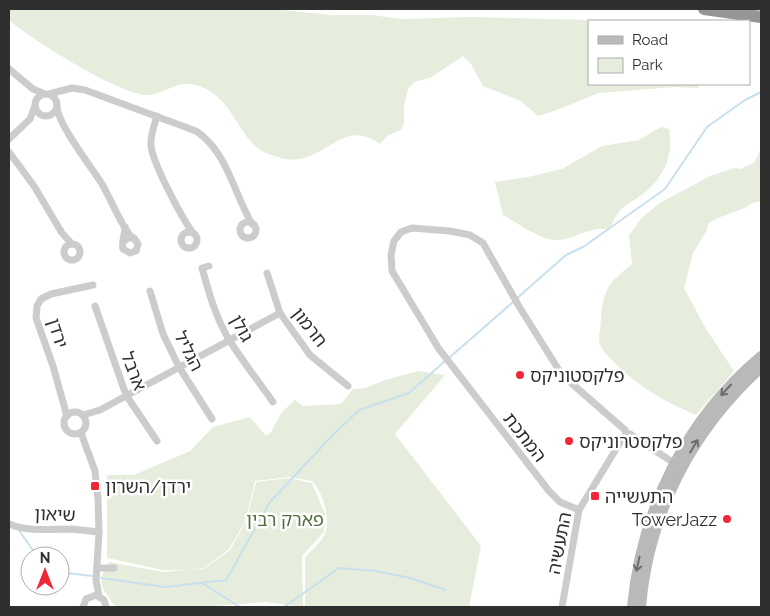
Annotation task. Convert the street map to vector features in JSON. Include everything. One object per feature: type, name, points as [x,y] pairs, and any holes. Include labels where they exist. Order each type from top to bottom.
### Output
[{"type":"highway","points":[[704,9],[761,18]]},
{"type":"street","points":[[9,68],[34,96],[38,113],[65,128]]},
{"type":"street","points":[[21,80],[33,89],[54,96],[65,128],[97,176],[124,227],[138,244],[136,251],[132,253],[126,252],[123,249],[124,227]]},
{"type":"street","points":[[25,125],[55,113],[65,92],[75,88]]},
{"type":"street","points":[[9,139],[25,125],[32,115],[35,104],[40,96],[75,88],[85,90],[196,131],[210,142],[220,157],[243,208],[255,227],[256,232],[252,237],[248,238],[242,236],[240,232],[243,224],[243,208]]},
{"type":"street","points":[[157,116],[151,136],[152,153],[184,220],[196,236],[197,241],[191,248],[184,247],[181,244],[184,220]]},
{"type":"street","points":[[9,152],[40,195],[62,233],[72,244],[78,247],[80,256],[77,259],[66,258],[62,233]]},
{"type":"street","points":[[243,224],[248,222],[252,224]]},
{"type":"street","name":"המתכת","points":[[579,510],[560,502],[549,491],[439,349],[392,270],[391,255],[394,241],[401,232],[412,228],[450,231],[470,234],[483,242],[520,308],[562,375],[626,434]]},
{"type":"street","points":[[183,234],[193,233]]},
{"type":"street","points":[[124,241],[132,238]]},
{"type":"street","points":[[65,250],[72,244]]},
{"type":"street","name":"גולן","points":[[209,266],[202,268],[211,299],[229,340],[273,402]]},
{"type":"street","name":"חרמון","points":[[267,273],[280,313],[310,354],[348,386]]},
{"type":"street","name":"ירדן","points":[[67,416],[36,318],[37,306],[41,299],[51,294],[93,285]]},
{"type":"street","name":"הגליל","points":[[150,291],[163,334],[179,367],[212,419]]},
{"type":"street","name":"ארבל","points":[[95,306],[126,395],[157,440]]},
{"type":"street","points":[[100,410],[71,413],[64,420],[65,429],[73,434],[80,433],[100,410],[280,313]]},
{"type":"street","points":[[641,607],[651,547],[678,466],[691,434],[707,412],[761,356]]},
{"type":"street","points":[[632,607],[642,544],[657,501],[678,466],[714,417],[761,368]]},
{"type":"street","points":[[63,400],[80,413],[86,420],[86,425]]},
{"type":"street","points":[[80,433],[95,471],[99,532],[96,580],[99,596],[104,600],[106,607]]},
{"type":"street","points":[[626,434],[678,466]]},
{"type":"street","name":"התעשיה","points":[[562,607],[579,510],[626,434]]},
{"type":"street","name":"שיאון","points":[[9,524],[16,527],[33,529],[73,529],[99,532]]},
{"type":"street","points":[[97,568],[114,568]]},
{"type":"street","points":[[81,606],[89,597],[96,580]]},
{"type":"street","points":[[89,597],[99,596]]},
{"type":"green space","points":[[9,9],[273,9],[332,15],[371,15],[402,19],[471,17],[594,20],[588,20],[588,85],[700,85],[698,88],[674,87],[599,93],[538,116],[521,101],[483,86],[471,64],[463,56],[430,78],[414,82],[408,89],[404,107],[404,123],[401,130],[387,136],[380,144],[367,137],[355,135],[344,138],[312,155],[300,159],[286,159],[266,153],[255,146],[221,100],[206,89],[197,85],[182,84],[156,94],[136,93],[119,87],[77,65],[36,40],[9,20]]},
{"type":"green space","points":[[661,127],[669,129],[670,149],[661,175],[648,190],[620,210],[609,230],[594,230],[563,239],[548,239],[503,215],[495,182],[562,169],[602,146],[639,140]]},
{"type":"green space","points":[[761,149],[761,202],[753,203],[708,224],[707,230],[693,253],[684,288],[706,329],[734,371],[696,415],[649,391],[628,375],[605,353],[599,342],[604,299],[613,281],[632,264],[629,235],[641,219],[658,204],[710,176],[734,168],[740,169],[754,163]]},
{"type":"green space","name":"פארק רבין","points":[[418,371],[445,375],[395,434],[481,546],[469,607],[305,607],[305,557],[324,536],[327,515],[320,492],[312,481],[289,477],[255,481],[245,522],[229,549],[204,568],[188,570],[204,569],[230,550],[246,522],[256,482],[289,478],[312,483],[325,514],[324,532],[302,556],[303,607],[265,602],[205,607],[123,607],[114,605],[103,589],[101,580],[109,562],[163,572],[186,570],[163,570],[107,558],[107,475],[134,475],[190,451],[213,427],[250,417],[266,436],[271,432],[282,412],[295,400],[303,406],[341,404],[353,389],[366,388],[385,380]]},
{"type":"waterway","points":[[516,299],[566,255],[583,247],[665,189],[707,127],[745,100],[761,92]]},
{"type":"waterway","points":[[449,358],[513,302]]},
{"type":"waterway","points":[[101,578],[165,587],[226,580],[270,502],[331,437],[359,410],[409,393],[445,361]]},
{"type":"waterway","points":[[18,529],[30,546]]},
{"type":"waterway","points":[[284,607],[339,568],[376,571],[410,578],[446,590]]},
{"type":"waterway","points":[[70,573],[92,576]]},
{"type":"waterway","points":[[202,583],[240,607]]},
{"type":"place","name":"פלקסטוניקס","points":[[520,375]]},
{"type":"place","name":"פלקסטרוניקס","points":[[569,441]]},
{"type":"place","name":"ירדן/השרון","points":[[95,486]]},
{"type":"place","name":"התעשייה","points":[[595,496]]},
{"type":"place","name":"TowerJazz","points":[[727,519]]}]
